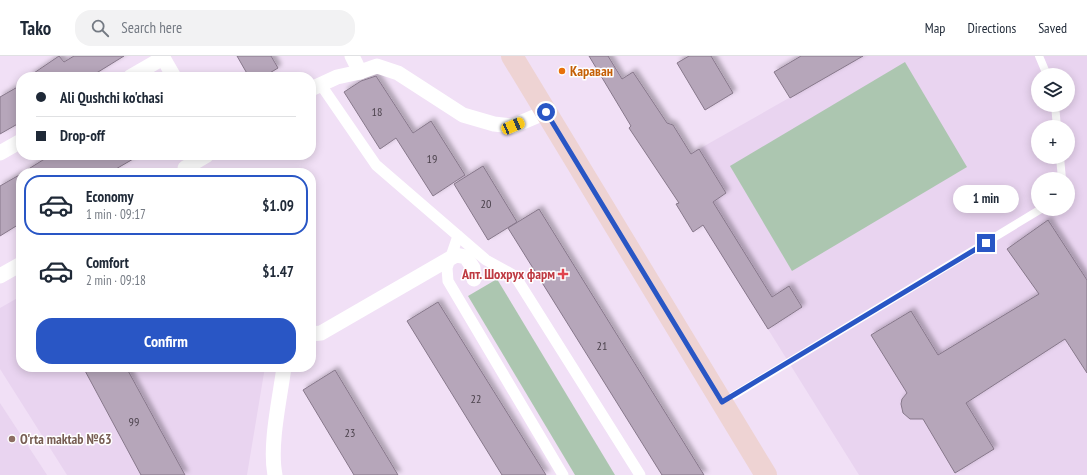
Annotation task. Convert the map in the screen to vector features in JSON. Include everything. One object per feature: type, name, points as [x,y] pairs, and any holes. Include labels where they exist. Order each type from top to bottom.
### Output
[{"type":"main road","points":[[512,56],[766,475]]},
{"type":"street","points":[[352,56],[360,72]]},
{"type":"street","points":[[138,72],[163,57],[171,72]]},
{"type":"street","points":[[546,112],[513,126],[494,124],[463,115],[398,73],[377,66],[360,72],[337,77],[316,87],[376,165],[486,260],[515,276],[640,475]]},
{"type":"street","points":[[0,153],[16,144]]},
{"type":"street","points":[[188,168],[200,160]]},
{"type":"street","points":[[458,236],[447,268],[448,281],[563,475]]},
{"type":"street","points":[[316,334],[321,333],[456,255],[466,258],[473,268],[474,279]]},
{"type":"street","points":[[0,276],[16,267]]},
{"type":"street","points":[[275,475],[272,463],[283,372]]},
{"type":"lane","points":[[1039,56],[1044,68]]},
{"type":"lane","points":[[722,402],[1031,215]]},
{"type":"shaded area","points":[[863,56],[1087,56],[1087,475],[859,475],[703,225],[721,215],[713,202],[726,193],[699,149]]},
{"type":"shaded area","points":[[16,299],[16,372],[264,372],[247,475],[67,475],[0,369],[0,308]]},
{"type":"shaded area","name":"O'rta maktab №63","points":[[0,403],[47,475],[0,475]]},
{"type":"green space","points":[[905,62],[967,167],[792,271],[730,166]]},
{"type":"green space","points":[[497,279],[615,475],[575,475],[468,296]]},
{"type":"building","points":[[59,56],[64,62],[74,56],[124,56],[98,72],[35,72]]},
{"type":"building","points":[[237,56],[271,56],[278,68],[271,72],[246,72]]},
{"type":"building","points":[[589,56],[608,56],[622,79],[633,72],[667,123],[673,125],[691,154],[699,149],[726,193],[713,202],[772,297],[789,286],[802,307],[768,329],[703,225],[693,232],[676,204],[679,203],[629,128],[631,126]]},
{"type":"building","points":[[689,56],[711,56],[733,93],[705,110],[677,63]]},
{"type":"building","points":[[801,56],[863,56],[790,98],[774,72]]},
{"type":"building","points":[[376,76],[413,133],[431,121],[465,175],[433,196],[396,138],[380,149],[344,92],[361,81]]},
{"type":"building","points":[[16,88],[16,125],[0,134],[0,97]]},
{"type":"building","points":[[43,160],[131,160],[118,168],[30,168]]},
{"type":"building","points":[[483,166],[517,222],[488,240],[454,184]]},
{"type":"building","points":[[16,177],[16,226],[0,236],[0,186]]},
{"type":"building","points":[[539,209],[704,475],[662,475],[508,228]]},
{"type":"building","points":[[1048,220],[1087,280],[1087,373],[1065,339],[966,403],[994,449],[955,473],[923,419],[910,419],[903,413],[901,404],[902,399],[907,393],[871,335],[911,311],[938,355],[1039,294],[1007,249]]},
{"type":"building","points":[[438,302],[546,475],[502,475],[407,321]]},
{"type":"building","points":[[335,370],[398,475],[354,475],[303,390]]},
{"type":"building","points":[[86,372],[129,372],[185,475],[141,475]]},
{"type":"place","name":"Караван","points":[[562,71]]},
{"type":"place","name":"Апт. Шохрух фарм","points":[[563,274]]},
{"type":"place","name":"O'rta maktab №63","points":[[12,439]]},
{"type":"route","points":[[546,112],[722,402],[986,243]]}]
